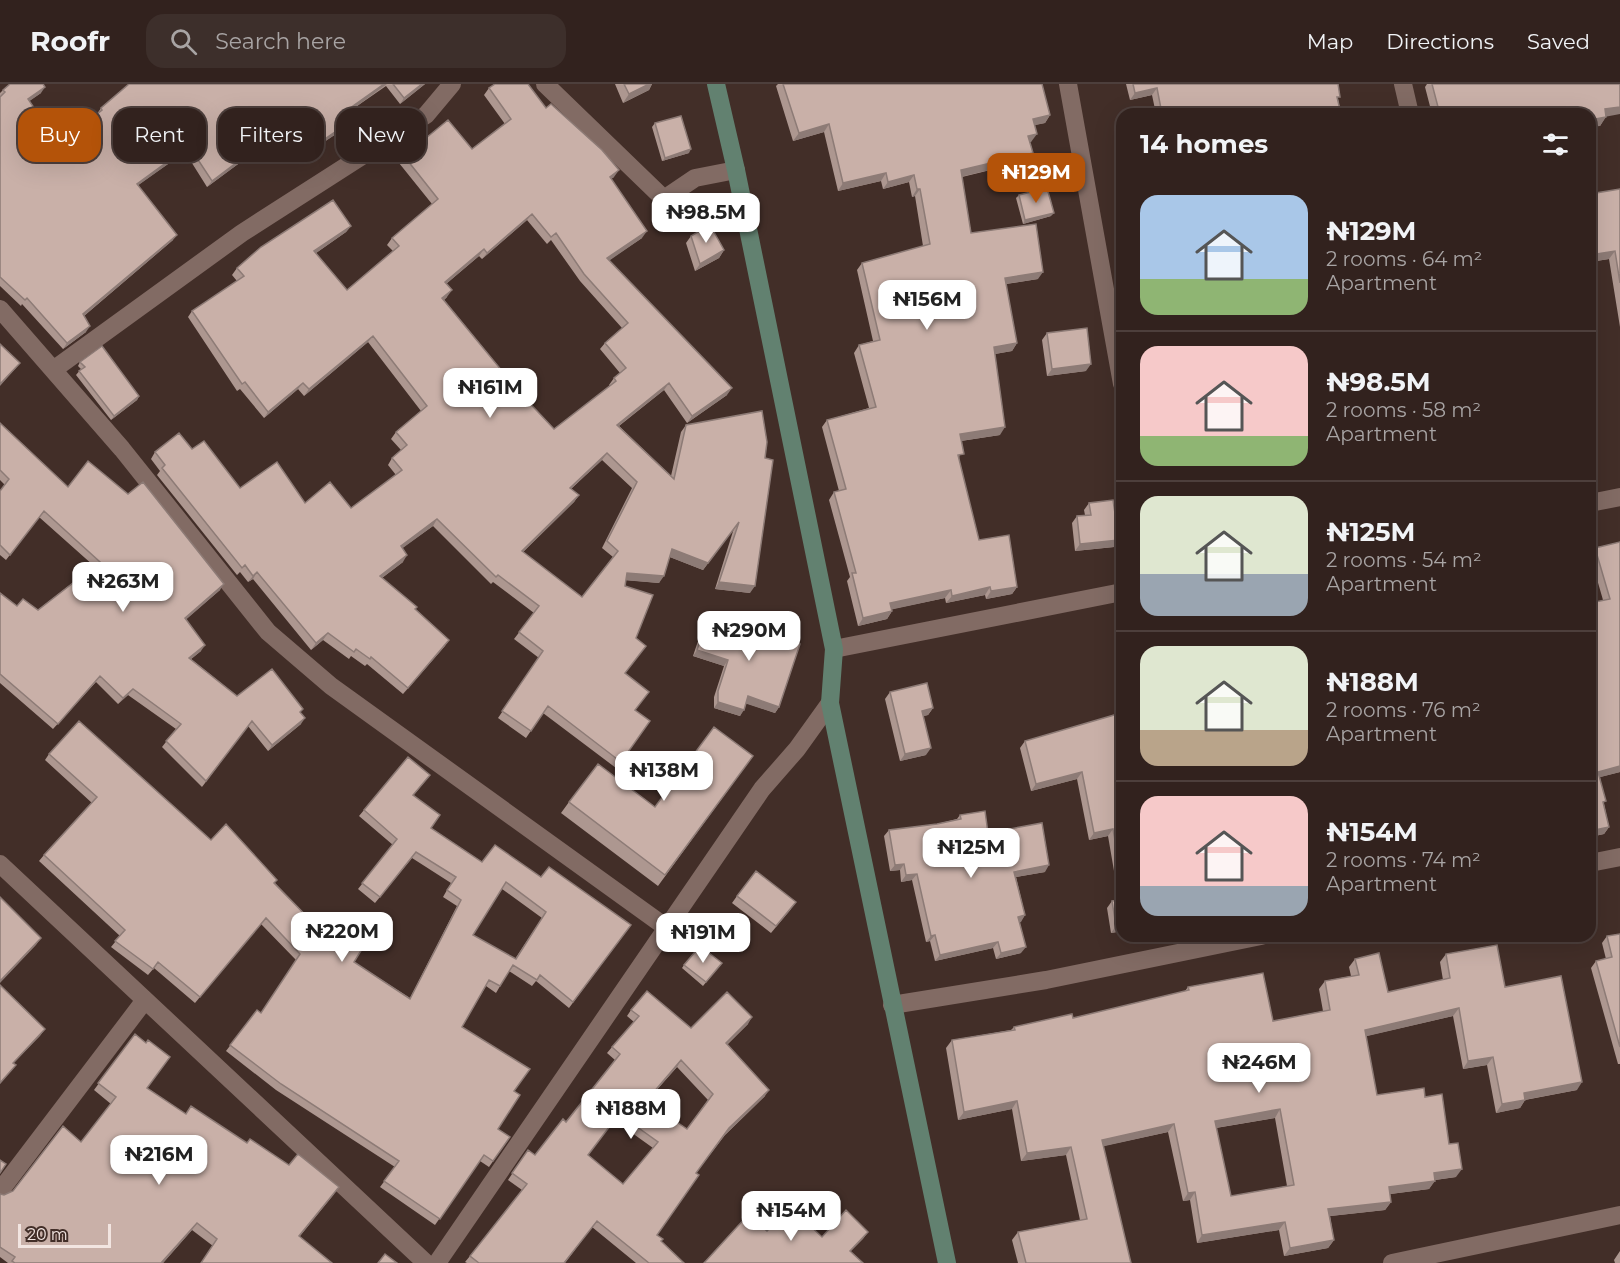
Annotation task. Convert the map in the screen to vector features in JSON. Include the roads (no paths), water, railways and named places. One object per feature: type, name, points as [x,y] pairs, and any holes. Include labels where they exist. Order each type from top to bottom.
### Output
[{"type":"street","points":[[53,370],[242,233],[426,115],[452,84]]},
{"type":"street","points":[[545,84],[664,199],[695,178],[736,170]]},
{"type":"street","points":[[716,84],[736,170],[834,649],[831,703],[947,1263]]},
{"type":"street","points":[[1068,84],[1116,351]]},
{"type":"street","points":[[1403,84],[1409,108]]},
{"type":"street","points":[[0,309],[122,449],[268,632],[331,686],[667,928]]},
{"type":"street","points":[[1596,501],[1620,497]]},
{"type":"street","points":[[834,649],[1116,593]]},
{"type":"street","points":[[436,1263],[762,789],[797,750],[831,703]]},
{"type":"street","points":[[1596,862],[1620,858]]},
{"type":"street","points":[[0,864],[426,1263]]},
{"type":"street","points":[[892,1005],[1046,980],[1232,942]]},
{"type":"street","points":[[0,1191],[145,1000]]},
{"type":"street","points":[[1392,1263],[1620,1215]]}]
